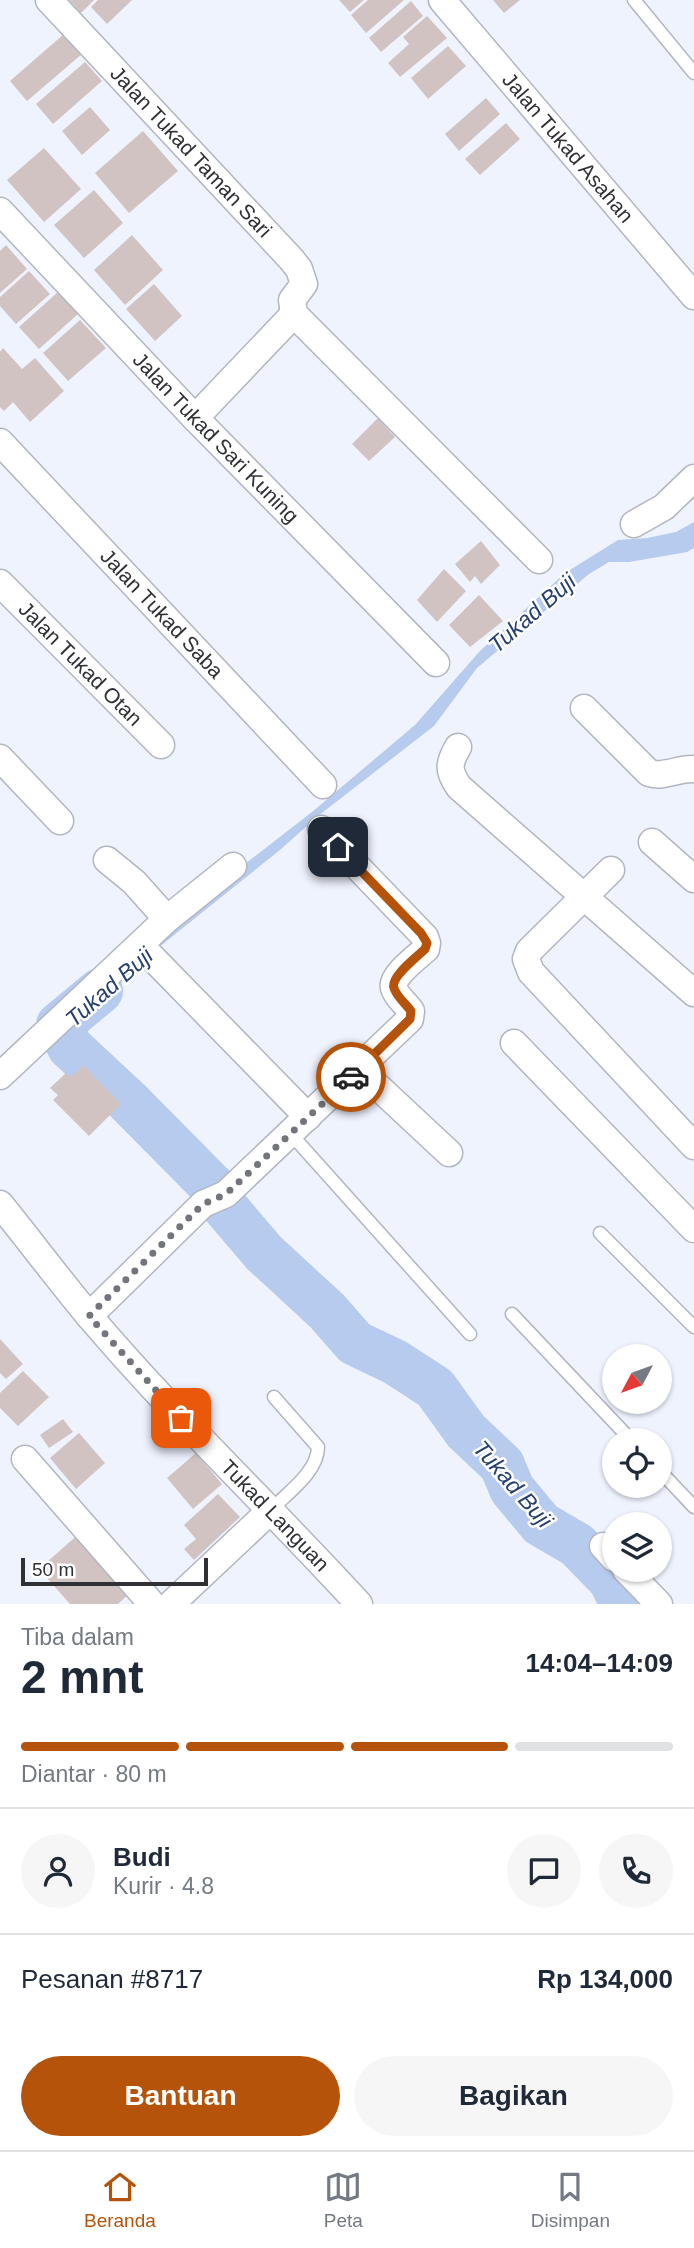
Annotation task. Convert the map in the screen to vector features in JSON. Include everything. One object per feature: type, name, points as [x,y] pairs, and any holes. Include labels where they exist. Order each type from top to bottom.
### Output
[{"type":"street","name":"Jalan Tukad Taman Sari","points":[[50,0],[299,269],[304,284],[292,300],[294,314]]},
{"type":"street","name":"Jalan Tukad Asahan","points":[[442,0],[694,296]]},
{"type":"street","name":"Jalan Tukad Sari Kuning","points":[[0,211],[195,418],[436,663]]},
{"type":"street","points":[[195,418],[294,314],[539,560]]},
{"type":"street","name":"Jalan Tukad Saba","points":[[0,442],[323,785]]},
{"type":"street","points":[[634,524],[664,507],[694,478]]},
{"type":"street","name":"Jalan Tukad Otan","points":[[0,583],[161,745]]},
{"type":"street","points":[[584,708],[649,773],[657,776],[681,769],[694,769]]},
{"type":"street","points":[[457,747],[449,762],[450,774],[459,787],[694,993]]},
{"type":"street","points":[[0,758],[60,821]]},
{"type":"street","points":[[89,1316],[214,1199],[299,1125],[410,1019],[411,1011],[393,985],[396,977],[425,949],[427,943],[421,933],[321,829]]},
{"type":"street","points":[[652,842],[694,880]]},
{"type":"street","points":[[107,860],[134,882],[167,919]]},
{"type":"street","points":[[1,1072],[146,951],[167,919],[233,866]]},
{"type":"street","points":[[611,870],[529,951],[526,960],[531,972],[694,1146]]},
{"type":"street","points":[[146,951],[299,1125]]},
{"type":"street","points":[[514,1043],[694,1229]]},
{"type":"street","points":[[359,1069],[449,1153]]},
{"type":"street","name":"Tukad Languan","points":[[0,1204],[89,1316],[229,1469],[359,1604]]},
{"type":"street","points":[[25,1459],[152,1604]]},
{"type":"street","points":[[171,1604],[271,1510]]},
{"type":"street","points":[[638,1582],[659,1604]]},
{"type":"lane","points":[[634,0],[694,73]]},
{"type":"lane","points":[[299,1125],[470,1334]]},
{"type":"lane","points":[[600,1233],[694,1327]]},
{"type":"lane","points":[[512,1314],[620,1428]]},
{"type":"lane","points":[[271,1510],[313,1467],[318,1458],[318,1447],[274,1397]]},
{"type":"lane","points":[[672,1484],[694,1507]]},
{"type":"water","points":[[694,522],[694,548],[687,552],[629,562],[609,562],[589,574],[477,668],[434,726],[318,816],[280,850],[128,972],[188,908],[312,812],[415,725],[480,651],[565,573],[618,540],[676,532]]},
{"type":"building","points":[[69,0],[94,0],[81,13]]},
{"type":"building","points":[[98,0],[132,0],[107,24],[91,7]]},
{"type":"building","points":[[339,0],[364,0],[350,12]]},
{"type":"building","points":[[368,0],[404,0],[366,33],[351,15]]},
{"type":"building","points":[[493,0],[520,0],[504,13]]},
{"type":"building","points":[[411,1],[423,16],[381,52],[369,38]]},
{"type":"building","points":[[427,16],[447,38],[400,77],[388,63],[409,44],[403,37]]},
{"type":"building","points":[[64,34],[82,54],[27,101],[10,81]]},
{"type":"building","points":[[448,46],[466,66],[428,99],[411,78]]},
{"type":"building","points":[[85,62],[102,81],[53,124],[36,104]]},
{"type":"building","points":[[486,98],[500,114],[459,151],[445,134]]},
{"type":"building","points":[[90,107],[110,130],[82,155],[62,131]]},
{"type":"building","points":[[506,123],[520,139],[480,175],[465,159]]},
{"type":"building","points":[[143,131],[178,171],[129,213],[95,173]]},
{"type":"building","points":[[44,148],[81,189],[44,222],[7,180]]},
{"type":"building","points":[[94,190],[123,223],[84,258],[54,225]]},
{"type":"building","points":[[132,235],[163,270],[125,305],[94,270]]},
{"type":"building","points":[[6,245],[27,269],[0,293],[0,251]]},
{"type":"building","points":[[29,271],[50,294],[16,324],[0,306],[0,297]]},
{"type":"building","points":[[154,284],[182,316],[155,341],[126,309]]},
{"type":"building","points":[[58,292],[78,314],[39,349],[19,327]]},
{"type":"building","points":[[80,320],[106,348],[68,381],[43,353]]},
{"type":"building","points":[[3,348],[22,369],[35,358],[64,391],[30,422],[13,402],[4,411],[0,407],[0,352]]},
{"type":"building","points":[[378,418],[395,437],[369,461],[352,444]]},
{"type":"building","points":[[481,541],[500,565],[481,584],[475,576],[470,582],[455,564]]},
{"type":"building","points":[[444,569],[466,591],[437,622],[417,600]]},
{"type":"building","points":[[479,595],[503,621],[470,647],[449,625]]},
{"type":"building","points":[[83,1065],[121,1104],[89,1136],[53,1100],[58,1095],[50,1088],[66,1073],[71,1077]]},
{"type":"building","points":[[0,1339],[23,1364],[6,1379],[0,1373]]},
{"type":"building","points":[[23,1371],[49,1397],[18,1426],[0,1408],[0,1393]]},
{"type":"building","points":[[63,1419],[73,1432],[49,1448],[40,1435]]},
{"type":"building","points":[[79,1433],[105,1463],[76,1489],[50,1458]]},
{"type":"building","points":[[196,1453],[222,1484],[193,1509],[167,1478]]},
{"type":"building","points":[[218,1494],[240,1517],[194,1560],[184,1549],[196,1539],[184,1525]]},
{"type":"building","points":[[81,1532],[133,1590],[118,1604],[70,1604],[39,1569]]},
{"type":"waterway","name":"Tukad Buji","points":[[100,991],[59,1025],[70,1047],[213,1187],[224,1206],[264,1253],[327,1311],[355,1343],[395,1362],[435,1388],[466,1431],[502,1465],[512,1489],[541,1524],[577,1545],[611,1580],[623,1604]]},
{"type":"way so far","points":[[181,1418],[89,1316],[203,1204],[226,1194],[351,1077]]},
{"type":"route","points":[[338,847],[425,937],[427,943],[425,949],[396,977],[393,985],[411,1011],[410,1019],[351,1077]]}]
